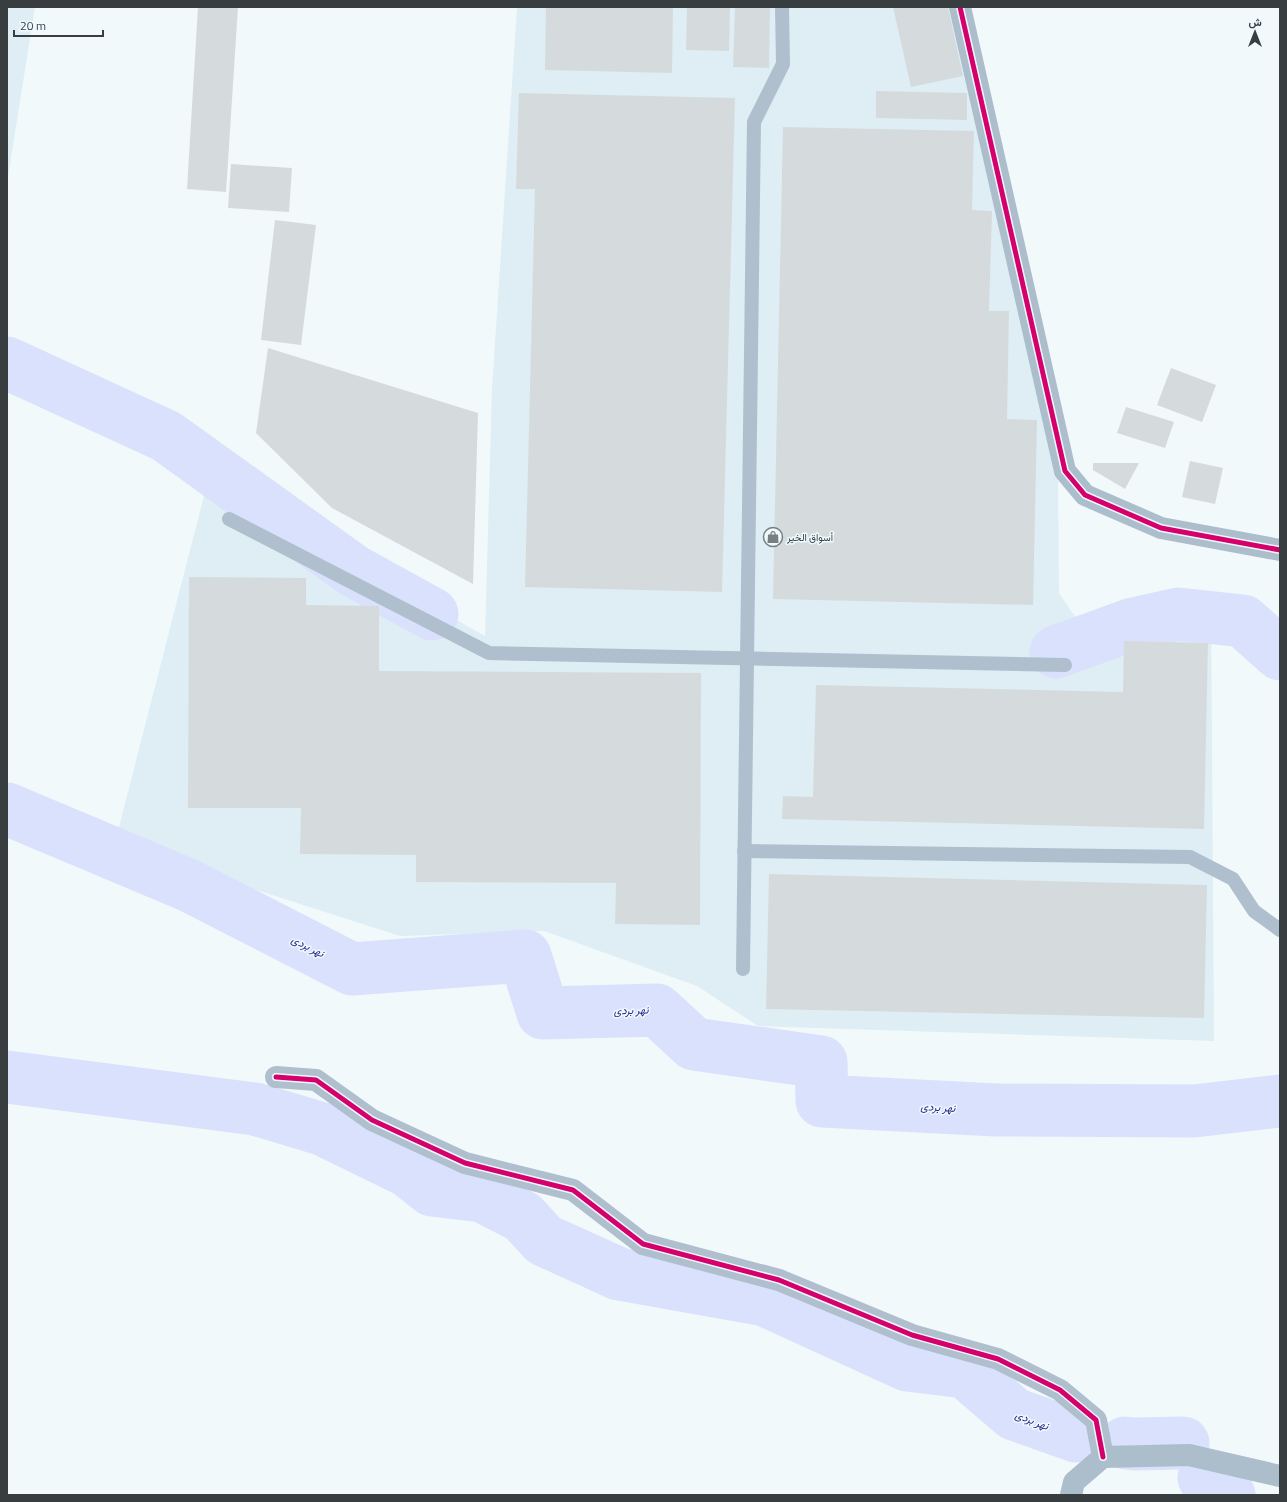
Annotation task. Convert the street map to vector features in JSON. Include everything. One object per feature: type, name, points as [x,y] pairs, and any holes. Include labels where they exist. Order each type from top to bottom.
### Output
[{"type":"street","points":[[960,7],[1066,471],[1085,495],[1161,528],[1280,550]]},
{"type":"street","points":[[276,1077],[316,1080],[372,1120],[465,1163],[573,1190],[644,1244],[779,1280],[912,1336],[998,1359],[1060,1390],[1096,1420],[1103,1457]]},
{"type":"street","points":[[1071,1495],[1074,1482],[1103,1457],[1189,1456],[1280,1476]]},
{"type":"lane","points":[[743,969],[754,122],[783,64],[782,7]]},
{"type":"lane","points":[[229,519],[489,653],[1066,665]]},
{"type":"lane","points":[[744,852],[1190,857],[1233,879],[1254,911],[1280,930]]},
{"type":"shaded area","points":[[7,7],[35,7],[7,183]]},
{"type":"shaded area","name":"أسواق الخير","points":[[517,7],[954,7],[1058,476],[1059,593],[1094,645],[1118,619],[1173,602],[1211,599],[1214,1041],[758,1026],[697,986],[544,931],[400,936],[231,882],[118,831],[208,480],[485,636],[492,389]]},
{"type":"building","points":[[198,7],[238,7],[226,192],[187,189]]},
{"type":"building","points":[[546,7],[673,7],[672,73],[545,70]]},
{"type":"building","points":[[687,7],[730,7],[729,51],[686,50]]},
{"type":"building","points":[[735,7],[770,7],[769,68],[733,67]]},
{"type":"building","points":[[893,7],[948,7],[963,76],[911,87]]},
{"type":"building","points":[[876,91],[967,93],[967,120],[876,118]]},
{"type":"building","points":[[519,93],[735,98],[722,592],[525,587],[535,189],[516,189]]},
{"type":"building","points":[[783,127],[974,131],[972,210],[992,211],[989,311],[1009,311],[1007,419],[1037,420],[1033,605],[773,599]]},
{"type":"building","points":[[231,164],[292,168],[289,212],[228,208]]},
{"type":"building","points":[[275,220],[316,225],[301,345],[261,340]]},
{"type":"building","points":[[268,348],[478,413],[473,584],[332,508],[256,433]]},
{"type":"building","points":[[1171,368],[1216,385],[1202,422],[1157,405]]},
{"type":"building","points":[[1126,407],[1174,422],[1165,448],[1117,433]]},
{"type":"building","points":[[1190,461],[1223,468],[1215,504],[1182,497]]},
{"type":"building","points":[[1093,463],[1139,463],[1125,489],[1093,470]]},
{"type":"building","points":[[189,577],[306,578],[306,605],[379,606],[379,671],[701,673],[700,925],[615,924],[616,883],[416,882],[416,855],[300,854],[301,808],[188,808]]},
{"type":"building","points":[[1124,641],[1208,643],[1204,829],[782,819],[783,796],[813,797],[816,685],[1123,692]]},
{"type":"building","points":[[769,874],[1207,885],[1204,1018],[766,1009]]},
{"type":"waterway","points":[[7,363],[166,436],[354,571],[432,614]]},
{"type":"waterway","points":[[1056,652],[1133,624],[1178,614],[1243,621],[1280,654]]},
{"type":"waterway","name":"نهر بردى","points":[[7,809],[188,885],[352,969],[525,956],[543,1013],[657,1010],[694,1044],[821,1062],[822,1101],[996,1110],[1194,1111],[1280,1101]]},
{"type":"waterway","name":"نهر بردى","points":[[7,1077],[255,1109],[322,1129],[408,1171],[432,1190],[482,1196],[523,1217],[544,1240],[619,1274],[765,1300],[907,1365],[965,1372],[1014,1414],[1076,1436]]},
{"type":"waterway","name":"نهر بردى","points":[[1125,1443],[1183,1443]]},
{"type":"waterway","name":"نهر بردى","points":[[1204,1478],[1229,1495]]},
{"type":"cycle path","points":[[960,7],[1065,471],[1085,495],[1161,528],[1280,550]]},
{"type":"cycle path","points":[[276,1077],[316,1080],[372,1120],[465,1163],[573,1190],[643,1244],[779,1280],[912,1335],[998,1359],[1060,1390],[1096,1420],[1103,1457]]},
{"type":"place","name":"أسواق الخير","points":[[773,537]]}]
